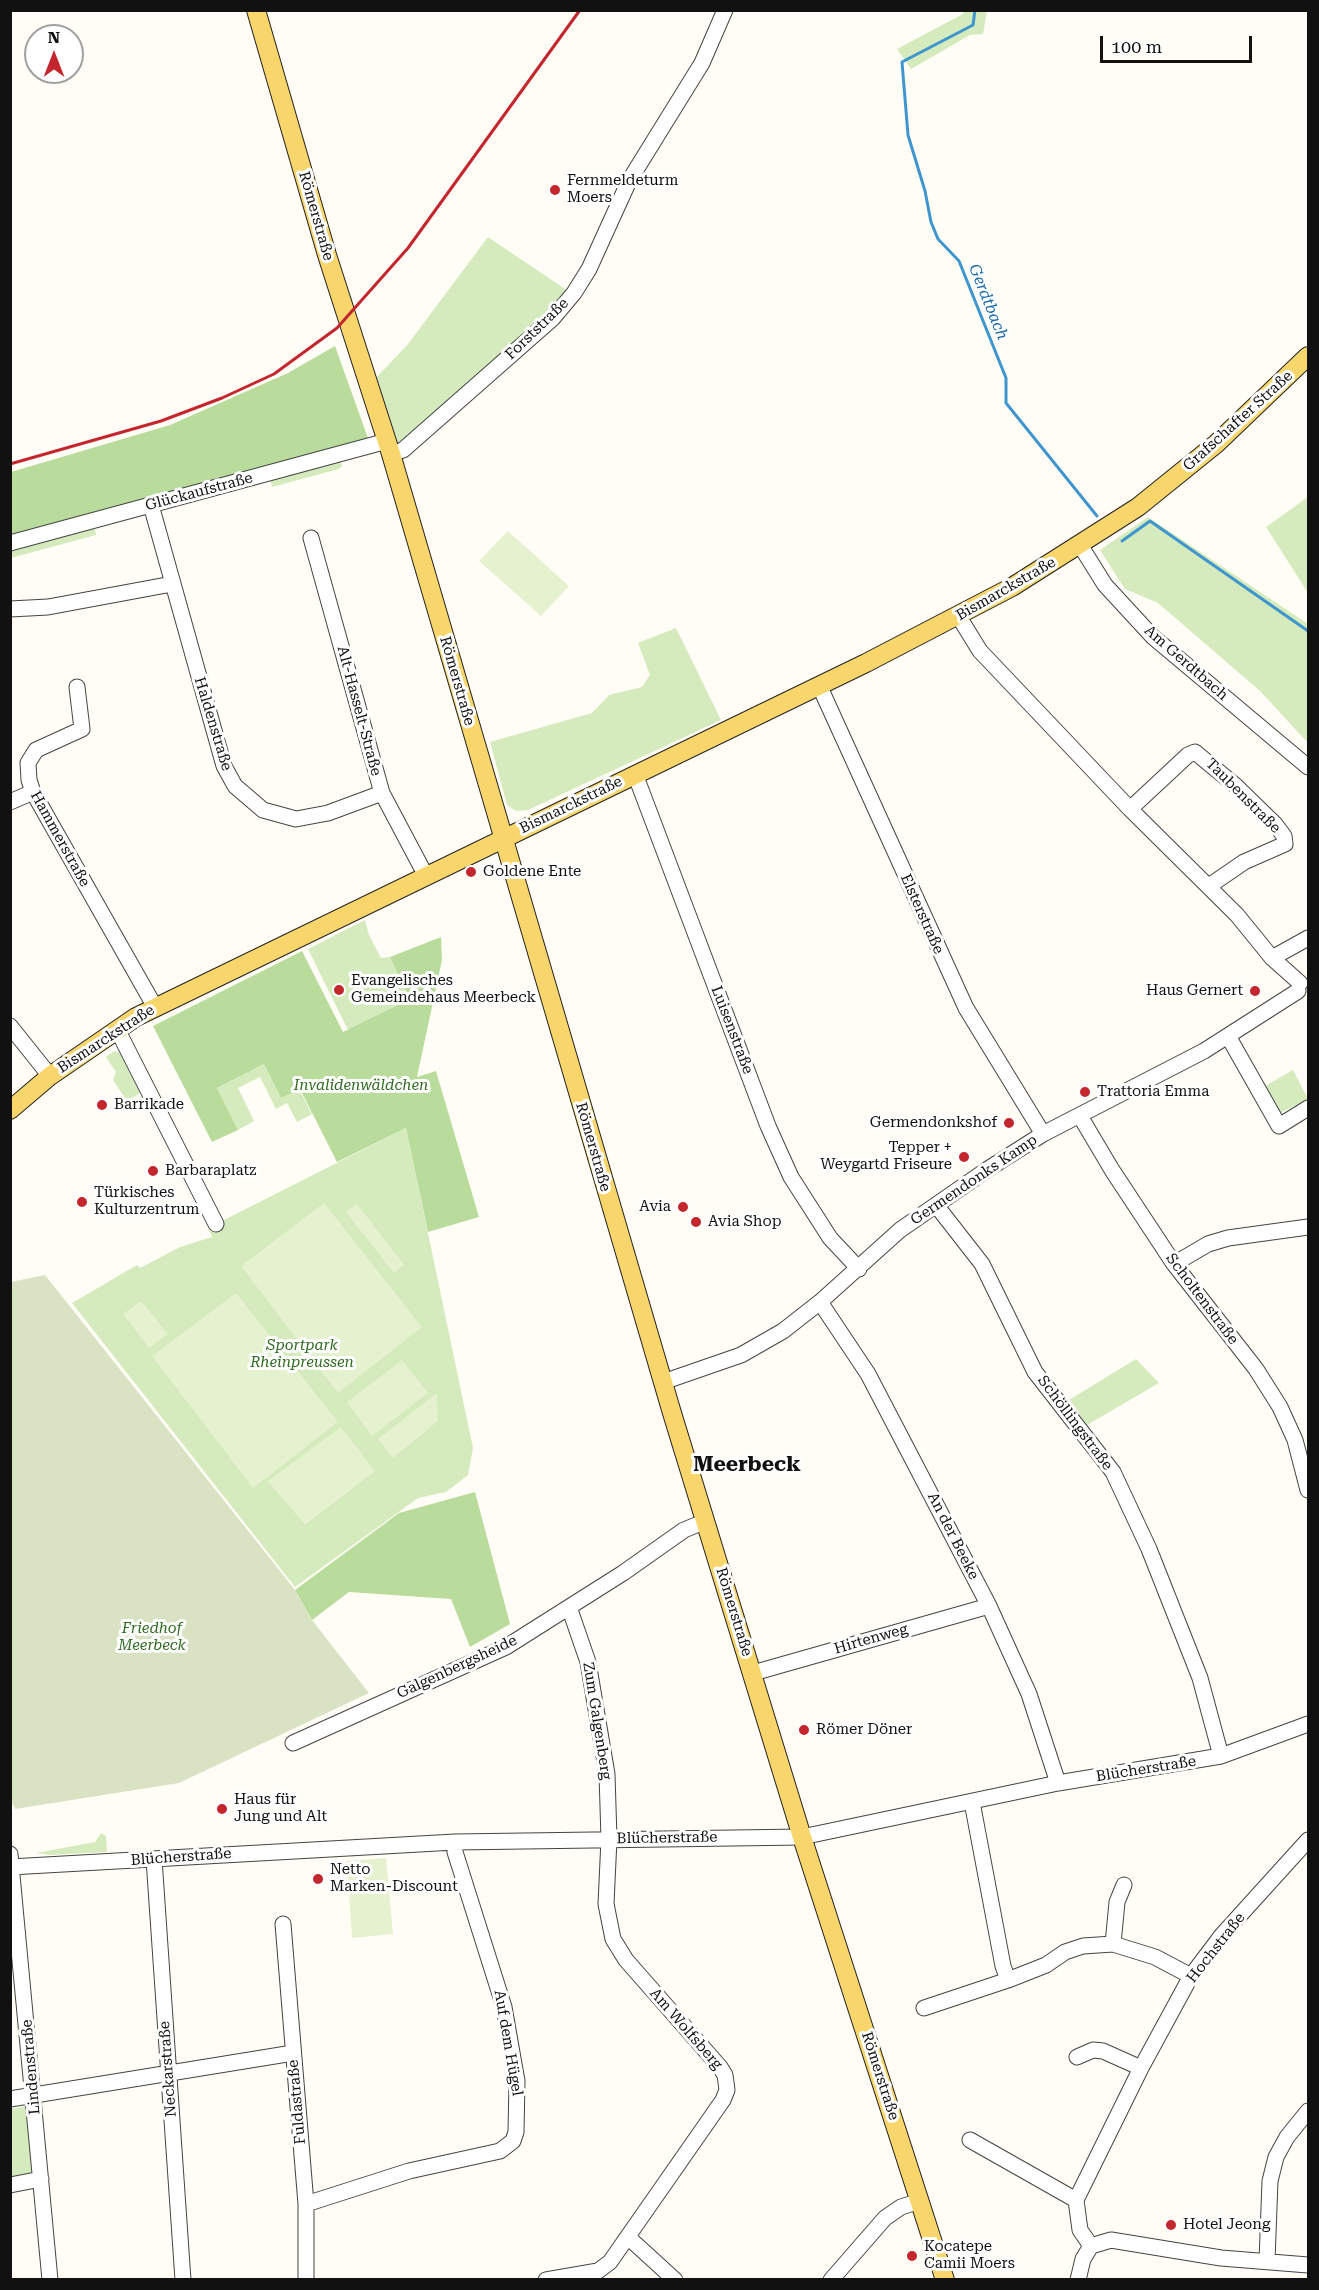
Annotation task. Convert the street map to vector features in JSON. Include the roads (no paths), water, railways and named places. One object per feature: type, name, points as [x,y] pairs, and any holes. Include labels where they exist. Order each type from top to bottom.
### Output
[{"type":"main road","name":"Römerstraße","points":[[256,10],[327,255],[389,447],[663,1382],[802,1837],[945,2280]]},
{"type":"main road","name":"Grafschafter Straße","points":[[1138,507],[1216,444],[1308,356]]},
{"type":"main road","name":"Bismarckstraße","points":[[10,1110],[50,1076],[117,1029],[155,1007],[959,616],[1080,545],[1138,507]]},
{"type":"street","name":"Forststraße","points":[[389,447],[403,450],[553,318],[574,293],[589,268],[629,181],[702,63],[725,10]]},
{"type":"street","name":"Glückaufstraße","points":[[10,543],[151,505],[389,447]]},
{"type":"street","name":"Haldenstraße","points":[[151,505],[171,584],[224,766],[244,796],[263,810],[296,819],[328,813],[382,793]]},
{"type":"street","name":"Alt-Hasselt-Straße","points":[[311,538],[382,793],[426,876]]},
{"type":"street","name":"Am Gerdtbach","points":[[1080,545],[1105,585],[1153,637],[1308,766]]},
{"type":"street","points":[[10,609],[48,607],[171,584]]},
{"type":"street","points":[[959,616],[980,651],[1130,809],[1237,915],[1272,958],[1304,988]]},
{"type":"street","name":"Elsterstraße","points":[[819,685],[966,1008],[1043,1134]]},
{"type":"street","name":"Hammerstraße","points":[[77,687],[82,729],[45,744],[31,756],[28,771],[33,792],[155,1007]]},
{"type":"street","name":"Taubenstraße","points":[[1130,809],[1195,752],[1236,786],[1275,824],[1284,836],[1285,844],[1244,862],[1209,886]]},
{"type":"street","name":"Luisenstraße","points":[[635,774],[768,1126],[791,1177],[811,1209],[830,1238],[858,1269]]},
{"type":"street","points":[[10,802],[33,792]]},
{"type":"street","points":[[1272,958],[1308,938]]},
{"type":"street","name":"Germendonks Kamp","points":[[663,1382],[741,1355],[783,1331],[820,1302],[900,1230],[1043,1134],[1228,1036],[1304,988]]},
{"type":"street","points":[[10,1026],[50,1076]]},
{"type":"street","points":[[117,1029],[216,1224]]},
{"type":"street","points":[[1228,1036],[1279,1126],[1308,1108]]},
{"type":"street","name":"Scholtenstraße","points":[[1080,1116],[1112,1170],[1174,1264],[1256,1369],[1280,1407],[1295,1440],[1308,1490]]},
{"type":"street","name":"Schöllingstraße","points":[[936,1205],[982,1264],[1035,1372],[1113,1472],[1149,1549],[1200,1678],[1221,1756]]},
{"type":"street","points":[[1174,1264],[1208,1244],[1228,1238],[1308,1227]]},
{"type":"street","name":"An der Beeke","points":[[820,1302],[868,1374],[989,1605],[1029,1694],[1058,1783]]},
{"type":"street","name":"Galgenbergsheide","points":[[292,1743],[506,1647],[684,1530],[706,1521]]},
{"type":"street","name":"Hirtenweg","points":[[753,1673],[989,1605]]},
{"type":"street","name":"Zum Galgenberg","points":[[569,1607],[588,1662],[599,1715],[607,1774],[609,1839]]},
{"type":"street","name":"Blücherstraße","points":[[11,1862],[154,1859],[455,1842],[802,1837],[1058,1783],[1221,1756],[1308,1724]]},
{"type":"street","points":[[972,1802],[1003,1966],[1008,1980]]},
{"type":"street","name":"Am Wolfsberg","points":[[609,1839],[606,1904],[613,1939],[626,1959],[720,2067],[728,2081],[723,2100],[629,2238]]},
{"type":"street","name":"Hochstraße","points":[[1076,2200],[1141,2068],[1191,1976],[1222,1935],[1308,1840]]},
{"type":"street","name":"Auf dem Hügel","points":[[306,2204],[409,2171],[500,2151],[513,2140],[517,2124],[517,2081],[504,2007],[455,1852],[455,1842]]},
{"type":"street","name":"Neckarstraße","points":[[154,1859],[183,2280]]},
{"type":"street","name":"Lindenstraße","points":[[11,1862],[50,2280]]},
{"type":"street","points":[[1113,1944],[1117,1902],[1124,1885]]},
{"type":"street","name":"Fuldastraße","points":[[283,1924],[306,2204],[306,2280]]},
{"type":"street","points":[[924,2008],[1008,1980],[1046,1965],[1065,1952],[1083,1946],[1113,1944],[1155,1957],[1191,1976]]},
{"type":"street","points":[[1077,2057],[1093,2050],[1103,2051],[1141,2068]]},
{"type":"street","points":[[10,2099],[293,2053]]},
{"type":"street","points":[[1267,2261],[1270,2181],[1276,2157],[1287,2137],[1308,2110]]},
{"type":"street","points":[[970,2140],[1076,2200],[1080,2230],[1092,2246]]},
{"type":"street","points":[[10,2185],[41,2179]]},
{"type":"street","points":[[831,2280],[885,2218],[901,2207],[920,2201]]},
{"type":"street","points":[[546,2280],[598,2271],[610,2262],[629,2238],[675,2280]]},
{"type":"street","points":[[1078,2280],[1083,2259],[1092,2246],[1100,2241],[1124,2240],[1221,2258],[1308,2265]]},
{"type":"waterway","name":"Gerdtbach","points":[[975,10],[973,25],[902,62],[908,135],[925,191],[931,222],[938,239],[959,261],[1006,378],[1006,403],[1097,516]]},
{"type":"waterway","name":"Gerdtbach","points":[[1122,541],[1150,521],[1308,631]]},
{"type":"railway","points":[[10,464],[161,421],[222,398],[274,374],[337,328],[408,248],[580,10]]},
{"type":"place","name":"Fernmeldeturm Moers","points":[[555,190]]},
{"type":"place","name":"Goldene Ente","points":[[471,872]]},
{"type":"place","name":"Evangelisches Gemeindehaus Meerbeck","points":[[339,990]]},
{"type":"place","name":"Haus Gernert","points":[[1255,991]]},
{"type":"place","name":"Trattoria Emma","points":[[1085,1092]]},
{"type":"place","name":"Barrikade","points":[[102,1105]]},
{"type":"place","name":"Germendonkshof","points":[[1009,1123]]},
{"type":"place","name":"Tepper + Weygartd Friseure","points":[[964,1157]]},
{"type":"place","name":"Barbaraplatz","points":[[153,1171]]},
{"type":"place","name":"Türkisches Kulturzentrum","points":[[82,1202]]},
{"type":"place","name":"Avia","points":[[683,1207]]},
{"type":"place","name":"Avia Shop","points":[[696,1222]]},
{"type":"place","name":"Römer Döner","points":[[804,1730]]},
{"type":"place","name":"Haus für Jung und Alt","points":[[222,1809]]},
{"type":"place","name":"Netto Marken-Discount","points":[[318,1879]]},
{"type":"place","name":"Hotel Jeong","points":[[1171,2225]]},
{"type":"place","name":"Kocatepe Camii Moers","points":[[912,2256]]},
{"type":"district","name":"Meerbeck","points":[[747,1465]]},
{"type":"park label","name":"Invalidenwäldchen","points":[[361,1086]]},
{"type":"park label","name":"Sportpark Rheinpreussen","points":[[302,1354]]},
{"type":"park label","name":"Friedhof Meerbeck","points":[[152,1638]]}]
